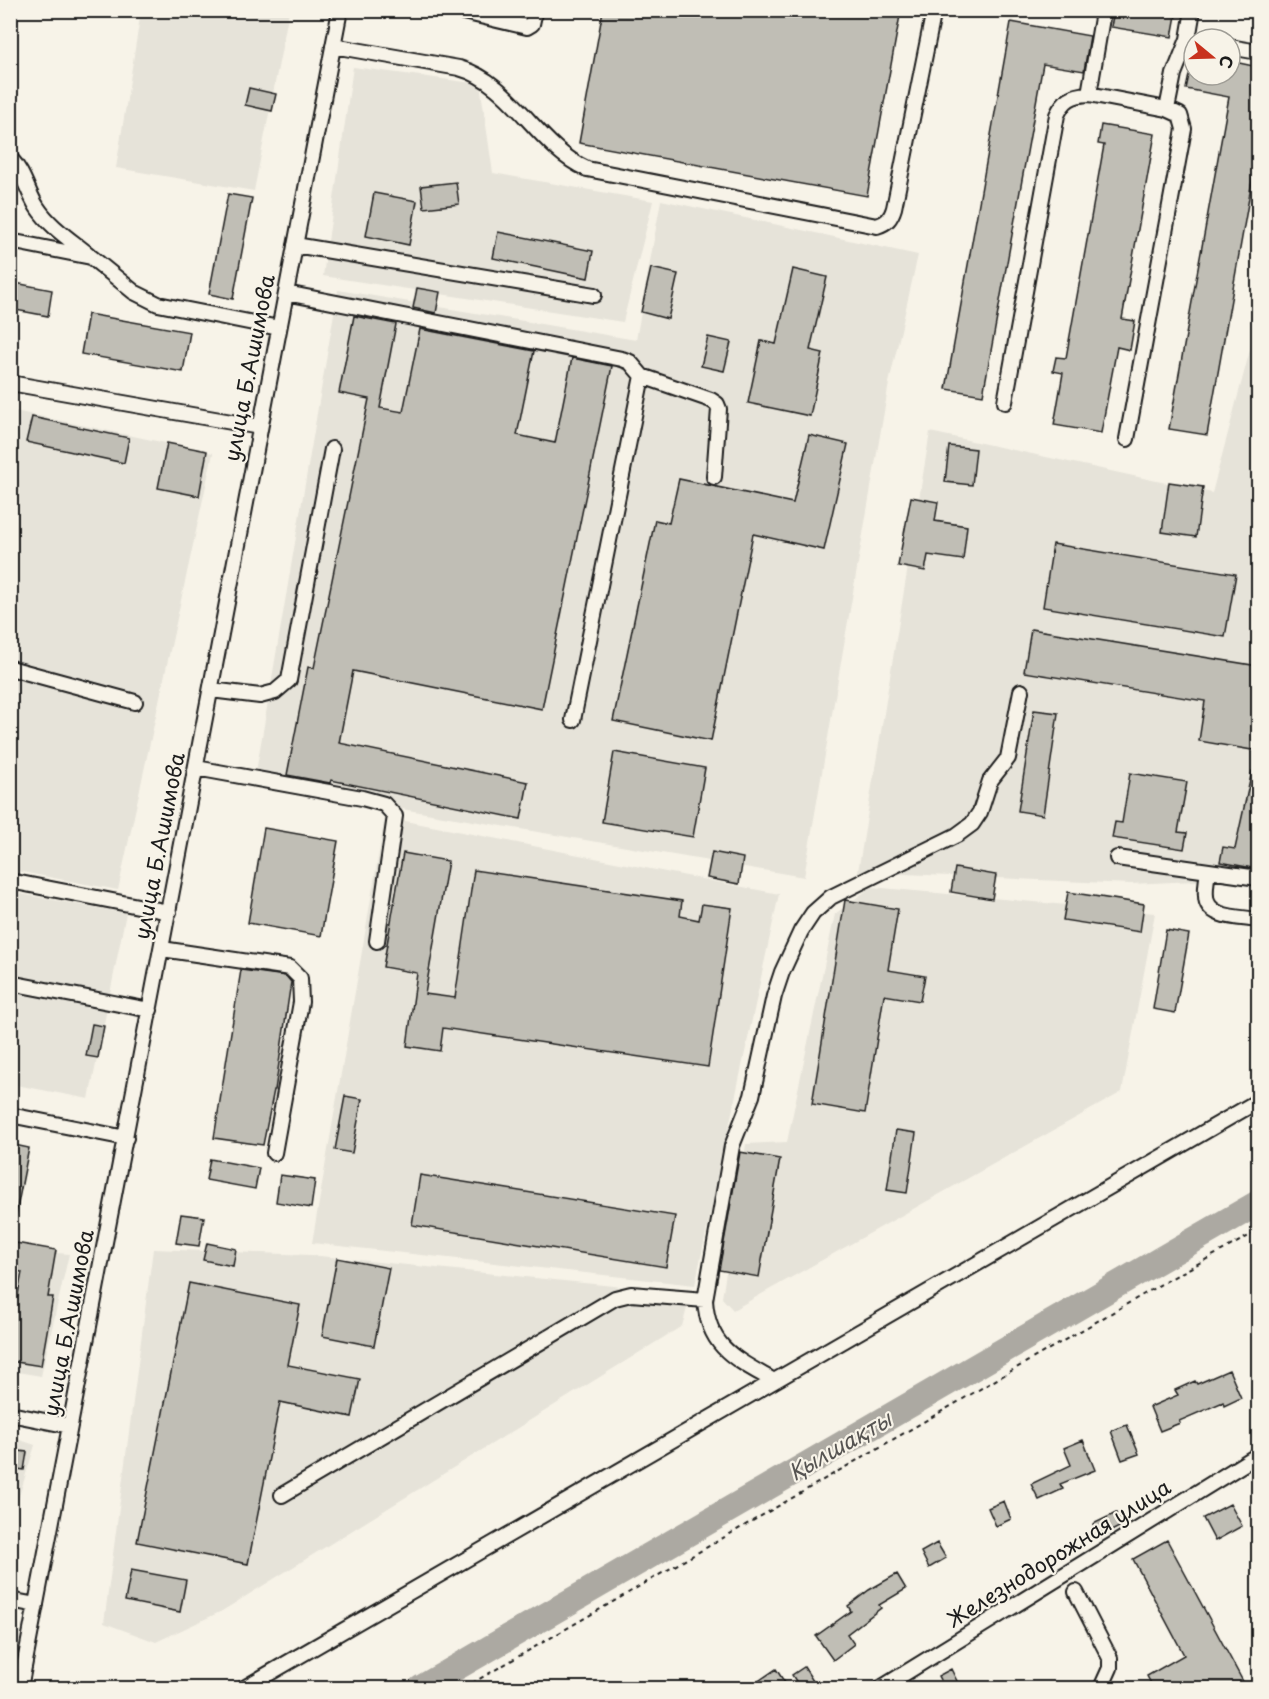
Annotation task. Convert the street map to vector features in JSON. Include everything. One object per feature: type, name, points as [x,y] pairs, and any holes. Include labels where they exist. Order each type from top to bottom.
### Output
[{"type":"street","name":"улица Б.Ашимова","points":[[20,1689],[340,10]]},
{"type":"street","points":[[455,10],[526,27],[532,24],[535,10]]},
{"type":"street","points":[[333,46],[459,68],[478,75],[488,81],[562,154],[587,169],[877,226],[885,223],[891,217],[894,208],[934,10]]},
{"type":"street","points":[[1089,94],[1102,18],[1101,10]]},
{"type":"street","points":[[1192,27],[1193,10]]},
{"type":"street","points":[[1242,49],[1258,52]]},
{"type":"street","points":[[1167,109],[1174,74],[1182,58]]},
{"type":"street","points":[[1005,402],[1057,115],[1068,99],[1077,94],[1089,94],[1167,109],[1180,115],[1184,129],[1127,440]]},
{"type":"street","points":[[10,158],[22,175],[46,220],[134,292],[152,302],[170,307],[279,328]]},
{"type":"street","points":[[10,241],[92,257]]},
{"type":"street","points":[[295,245],[594,295]]},
{"type":"street","points":[[286,293],[630,362],[642,376],[717,404],[714,477]]},
{"type":"street","points":[[573,720],[642,376]]},
{"type":"street","points":[[10,383],[260,427]]},
{"type":"street","points":[[211,690],[260,696],[275,693],[289,680],[332,449]]},
{"type":"street","points":[[10,668],[135,702]]},
{"type":"street","points":[[774,1381],[730,1353],[715,1337],[708,1325],[705,1300],[732,1146],[752,1096],[774,996],[782,972],[801,931],[813,914],[831,897],[957,835],[972,824],[980,812],[990,781],[1008,758],[1021,690]]},
{"type":"street","points":[[196,768],[384,804],[395,816],[377,941]]},
{"type":"street","points":[[1117,858],[1258,878]]},
{"type":"street","points":[[1208,871],[1206,896],[1210,908],[1218,914],[1258,920]]},
{"type":"street","points":[[10,881],[169,912]]},
{"type":"street","points":[[162,949],[290,968],[300,978],[301,1002],[274,1153]]},
{"type":"street","points":[[10,983],[150,1010]]},
{"type":"street","points":[[244,1689],[1258,1101]]},
{"type":"street","points":[[10,1115],[126,1138]]},
{"type":"street","points":[[282,1495],[615,1298],[631,1294],[705,1300]]},
{"type":"street","points":[[10,1414],[70,1426]]},
{"type":"street","name":"Железнодорожная улица","points":[[881,1689],[1258,1455]]},
{"type":"street","points":[[1076,1592],[1110,1658],[1110,1668],[1101,1689]]},
{"type":"street","points":[[10,1600],[36,1605]]},
{"type":"path","points":[[464,1689],[1170,1279],[1258,1231]]},
{"type":"shaded area","points":[[141,11],[289,11],[254,191],[116,168]]},
{"type":"shaded area","points":[[353,67],[480,84],[493,173],[653,201],[623,322],[323,276]]},
{"type":"shaded area","points":[[661,200],[918,255],[889,383],[804,877],[254,784],[338,290],[636,340]]},
{"type":"shaded area","points":[[1258,320],[1258,878],[1131,884],[858,872],[930,432],[1212,493]]},
{"type":"shaded area","points":[[10,410],[213,453],[118,890],[11,870]]},
{"type":"shaded area","points":[[385,817],[779,894],[695,1285],[312,1243]]},
{"type":"shaded area","points":[[871,887],[1155,913],[1122,1092],[733,1310],[722,1298],[746,1144],[787,1142],[835,914]]},
{"type":"shaded area","points":[[10,892],[126,913],[89,1099],[11,1084]]},
{"type":"shaded area","points":[[10,1249],[69,1254],[41,1376],[11,1371]]},
{"type":"shaded area","points":[[153,1249],[310,1255],[691,1294],[682,1326],[222,1611],[156,1642],[104,1623]]},
{"type":"shaded area","points":[[11,1437],[35,1445],[11,1522]]},
{"type":"building","points":[[603,10],[901,10],[867,196],[579,143]]},
{"type":"building","points":[[1114,10],[1177,10],[1172,37],[1111,27]]},
{"type":"building","points":[[1011,22],[1090,36],[1084,71],[1043,64],[983,395],[946,389]]},
{"type":"building","points":[[1242,64],[1258,67],[1258,147],[1207,435],[1169,429],[1229,97],[1186,89],[1186,87],[1242,87]]},
{"type":"building","points":[[249,88],[276,94],[272,111],[245,105]]},
{"type":"building","points":[[1101,125],[1155,134],[1122,319],[1135,321],[1130,350],[1117,347],[1101,433],[1054,425],[1063,373],[1053,371],[1056,357],[1066,358],[1104,145],[1098,144]]},
{"type":"building","points":[[456,182],[459,204],[424,208],[421,186]]},
{"type":"building","points":[[374,193],[417,201],[409,245],[366,236]]},
{"type":"building","points":[[228,194],[252,198],[233,299],[209,294]]},
{"type":"building","points":[[498,232],[593,251],[588,278],[493,258]]},
{"type":"building","points":[[651,268],[678,274],[668,319],[641,312]]},
{"type":"building","points":[[793,269],[827,277],[810,350],[823,353],[810,416],[748,403],[761,341],[776,344]]},
{"type":"building","points":[[10,282],[52,290],[48,316],[10,309]]},
{"type":"building","points":[[417,288],[440,292],[436,313],[413,308]]},
{"type":"building","points":[[88,314],[190,332],[183,372],[81,354]]},
{"type":"building","points":[[354,316],[396,324],[380,408],[403,412],[420,329],[534,351],[517,435],[555,443],[572,358],[612,366],[542,709],[353,671],[339,743],[528,782],[521,819],[331,780],[330,783],[287,775],[308,667],[314,668],[369,399],[339,393]]},
{"type":"building","points":[[708,337],[731,342],[724,371],[701,366]]},
{"type":"building","points":[[32,417],[129,438],[124,463],[26,442]]},
{"type":"building","points":[[809,435],[848,444],[824,550],[753,534],[711,741],[613,721],[655,520],[669,523],[679,479],[793,503]]},
{"type":"building","points":[[167,443],[207,451],[199,496],[158,488]]},
{"type":"building","points":[[949,446],[976,449],[972,485],[945,482]]},
{"type":"building","points":[[1169,482],[1203,487],[1196,537],[1162,532]]},
{"type":"building","points":[[911,497],[938,502],[935,521],[967,526],[963,560],[928,555],[925,571],[898,566]]},
{"type":"building","points":[[1053,544],[1236,574],[1225,637],[1043,607]]},
{"type":"building","points":[[1031,629],[1258,666],[1258,751],[1199,741],[1205,701],[1024,672]]},
{"type":"building","points":[[1034,710],[1058,713],[1043,815],[1018,811]]},
{"type":"building","points":[[614,752],[705,768],[693,837],[602,822]]},
{"type":"building","points":[[1252,771],[1258,771],[1258,869],[1220,862],[1223,847],[1235,849]]},
{"type":"building","points":[[1130,773],[1187,782],[1178,832],[1187,833],[1184,849],[1112,838],[1115,822],[1122,823]]},
{"type":"building","points":[[264,828],[338,841],[321,936],[248,923]]},
{"type":"building","points":[[712,852],[743,858],[739,884],[707,878]]},
{"type":"building","points":[[403,853],[448,861],[425,994],[455,998],[474,870],[682,901],[680,916],[699,920],[702,904],[732,908],[708,1067],[443,1028],[440,1051],[407,1046],[417,973],[383,967]]},
{"type":"building","points":[[955,868],[996,875],[992,899],[951,892]]},
{"type":"building","points":[[1068,892],[1144,904],[1140,932],[1063,920]]},
{"type":"building","points":[[845,900],[898,909],[888,970],[925,976],[920,1001],[884,995],[865,1113],[812,1104]]},
{"type":"building","points":[[1166,930],[1189,934],[1175,1013],[1153,1009]]},
{"type":"building","points":[[241,970],[286,976],[291,982],[275,1090],[263,1145],[214,1138]]},
{"type":"building","points":[[92,1024],[104,1026],[98,1058],[86,1056]]},
{"type":"building","points":[[345,1096],[362,1099],[352,1153],[335,1150]]},
{"type":"building","points":[[896,1130],[916,1133],[907,1193],[887,1190]]},
{"type":"building","points":[[10,1144],[29,1148],[16,1214],[10,1214]]},
{"type":"building","points":[[740,1152],[780,1159],[759,1277],[719,1270]]},
{"type":"building","points":[[210,1159],[259,1168],[255,1189],[206,1180]]},
{"type":"building","points":[[280,1175],[315,1180],[311,1208],[276,1202]]},
{"type":"building","points":[[420,1175],[675,1216],[666,1267],[412,1225]]},
{"type":"building","points":[[181,1214],[204,1217],[199,1246],[176,1243]]},
{"type":"building","points":[[10,1242],[56,1250],[48,1297],[53,1297],[41,1366],[10,1361],[10,1337],[22,1272],[10,1270]]},
{"type":"building","points":[[207,1243],[236,1249],[233,1266],[203,1260]]},
{"type":"building","points":[[337,1258],[389,1268],[374,1346],[322,1336]]},
{"type":"building","points":[[189,1283],[300,1305],[288,1365],[360,1379],[352,1417],[280,1402],[248,1564],[137,1542]]},
{"type":"building","points":[[1229,1370],[1241,1398],[1224,1406],[1223,1402],[1160,1431],[1150,1407],[1178,1395],[1175,1390],[1195,1381],[1197,1384]]},
{"type":"building","points":[[1127,1425],[1139,1454],[1122,1460],[1111,1431]]},
{"type":"building","points":[[1083,1440],[1095,1470],[1060,1484],[1063,1489],[1039,1500],[1031,1484],[1071,1465],[1064,1448]]},
{"type":"building","points":[[10,1450],[27,1452],[24,1470],[10,1468]]},
{"type":"building","points":[[1004,1501],[1011,1519],[996,1526],[988,1508]]},
{"type":"building","points":[[1230,1504],[1242,1526],[1215,1541],[1203,1518]]},
{"type":"building","points":[[1116,1513],[1123,1525],[1100,1537],[1093,1524]]},
{"type":"building","points":[[1167,1540],[1247,1689],[1154,1689],[1147,1676],[1184,1655],[1133,1559]]},
{"type":"building","points":[[937,1543],[946,1558],[929,1568],[921,1552]]},
{"type":"building","points":[[131,1570],[186,1580],[180,1612],[125,1601]]},
{"type":"building","points":[[897,1574],[906,1589],[879,1605],[881,1608],[847,1634],[854,1644],[833,1660],[816,1636],[851,1611],[848,1606],[869,1590]]},
{"type":"building","points":[[804,1667],[815,1684],[808,1689],[801,1689],[792,1675]]},
{"type":"building","points":[[776,1669],[789,1689],[747,1689]]},
{"type":"building","points":[[951,1669],[961,1689],[945,1689],[938,1676]]},
{"type":"waterway","name":"Қылшақты","points":[[421,1688],[1258,1203]]}]
